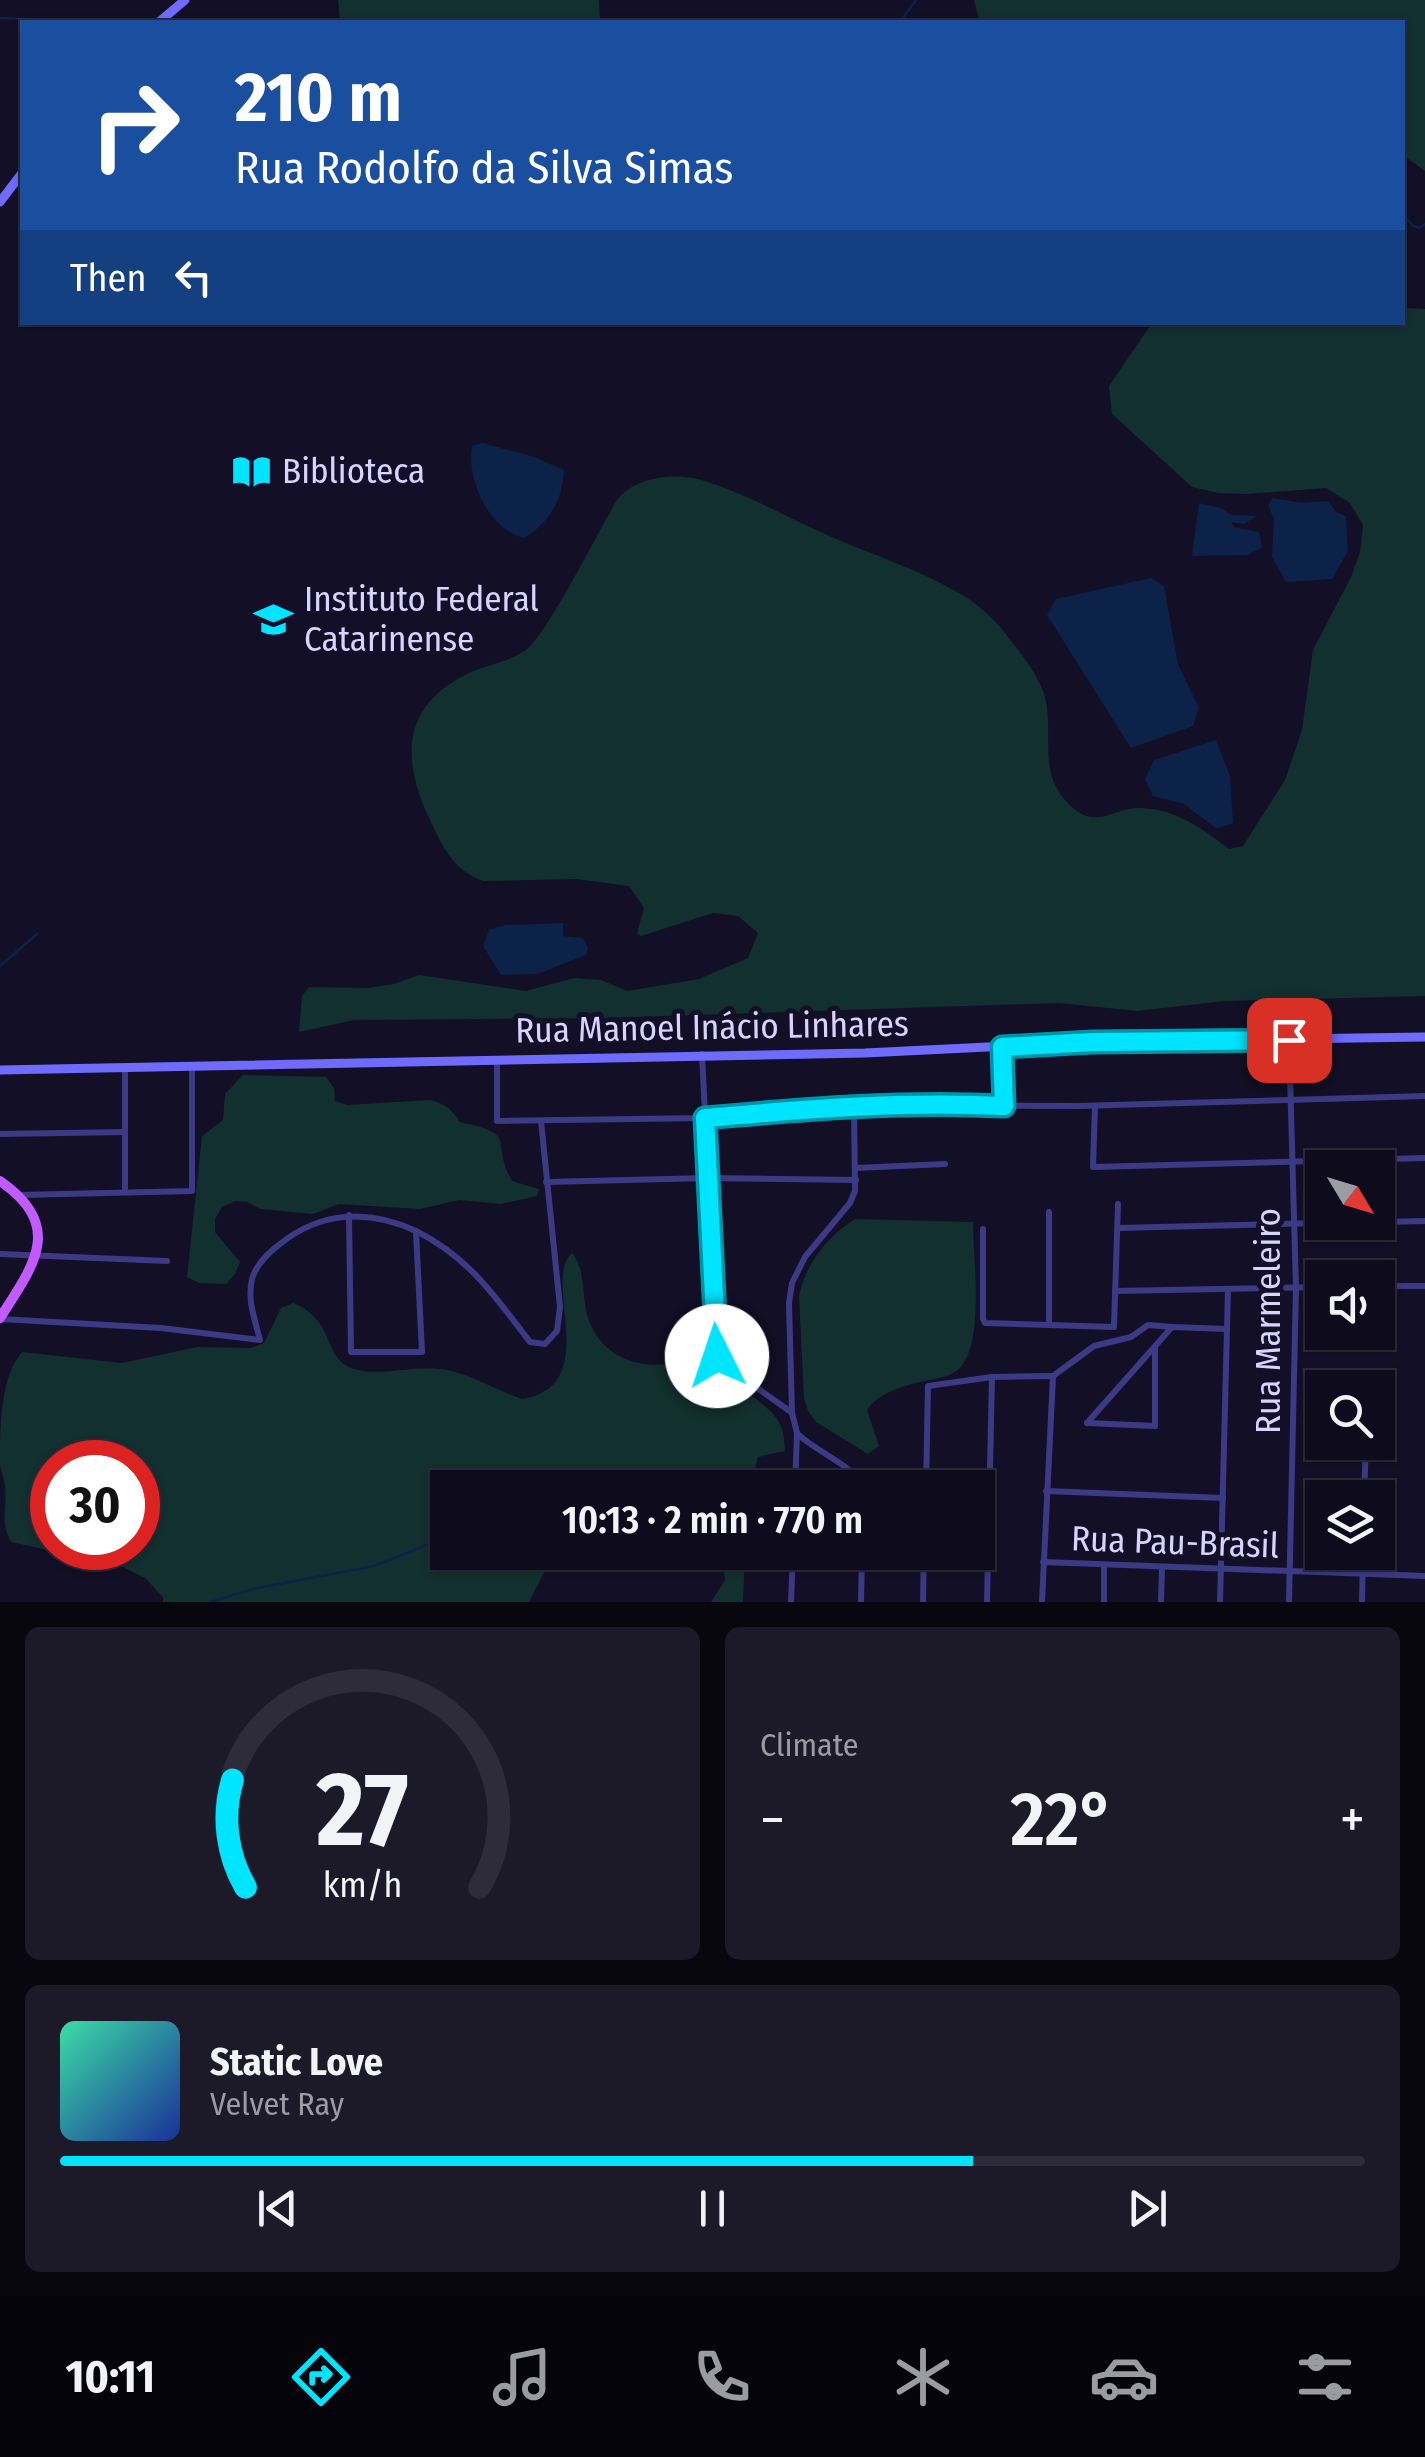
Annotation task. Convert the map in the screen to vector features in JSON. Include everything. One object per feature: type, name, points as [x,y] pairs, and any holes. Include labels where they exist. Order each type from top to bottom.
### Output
[{"type":"main road","points":[[161,20],[186,0]]},
{"type":"main road","points":[[0,202],[20,176]]},
{"type":"main road","name":"Rua Manoel Inácio Linhares","points":[[0,1070],[1425,1037]]},
{"type":"main road","points":[[0,1181],[20,1195],[36,1223],[36,1253],[0,1319]]},
{"type":"street","name":"Rua Marmeleiro","points":[[1289,1040],[1296,1288],[1289,1602]]},
{"type":"street","points":[[1002,1047],[1004,1106]]},
{"type":"street","points":[[702,1054],[717,1356],[792,1413]]},
{"type":"street","points":[[496,1058],[497,1122],[705,1118],[854,1105],[1094,1106],[1425,1096]]},
{"type":"street","points":[[20,1195],[192,1191],[192,1066]]},
{"type":"street","points":[[124,1067],[125,1192]]},
{"type":"street","points":[[796,1470],[789,1303],[794,1276],[805,1257],[850,1203],[856,1180],[854,1105]]},
{"type":"street","points":[[1094,1106],[1093,1167],[1425,1158]]},
{"type":"street","points":[[0,1319],[160,1328],[260,1340],[250,1292],[252,1276],[261,1261],[297,1231],[329,1218],[350,1215],[377,1217],[416,1231],[485,1281],[530,1342],[541,1345],[554,1337],[560,1318],[541,1121]]},
{"type":"street","points":[[0,1134],[125,1132]]},
{"type":"street","points":[[856,1168],[945,1164]]},
{"type":"street","points":[[546,1182],[856,1180]]},
{"type":"street","points":[[983,1229],[983,1321],[1114,1327],[1118,1204]]},
{"type":"street","points":[[1049,1325],[1050,1212]]},
{"type":"street","points":[[350,1215],[350,1352],[422,1352],[416,1231]]},
{"type":"street","points":[[1395,1222],[1425,1221]]},
{"type":"street","points":[[1118,1228],[1305,1224]]},
{"type":"street","points":[[0,1254],[168,1261]]},
{"type":"street","points":[[1395,1286],[1425,1286]]},
{"type":"street","points":[[1115,1291],[1305,1288]]},
{"type":"street","points":[[1220,1602],[1228,1289]]},
{"type":"street","points":[[926,1470],[928,1386],[992,1377],[1052,1376],[1094,1346],[1131,1337],[1148,1325],[1227,1330]]},
{"type":"street","points":[[1155,1346],[1155,1426],[1087,1423],[1155,1346],[1172,1327]]},
{"type":"street","points":[[1042,1602],[1052,1376]]},
{"type":"street","points":[[987,1602],[992,1377]]},
{"type":"street","points":[[797,1433],[808,1445],[849,1470]]},
{"type":"street","points":[[1046,1491],[1222,1498]]},
{"type":"street","name":"Rua Pau-Brasil","points":[[1042,1562],[1425,1576]]},
{"type":"street","points":[[1104,1565],[1104,1602]]},
{"type":"street","points":[[1161,1602],[1162,1567]]},
{"type":"street","points":[[791,1602],[792,1570]]},
{"type":"street","points":[[861,1602],[862,1570]]},
{"type":"street","points":[[923,1602],[924,1570]]},
{"type":"street","points":[[1362,1602],[1363,1570]]},
{"type":"green space","points":[[338,0],[599,0],[600,20],[340,20]]},
{"type":"green space","points":[[974,0],[1425,0],[1425,171],[1405,156],[1405,20],[979,19]]},
{"type":"green space","points":[[1405,308],[1425,309],[1425,996],[1225,1001],[1137,1011],[1059,1003],[603,1018],[354,1020],[299,1032],[302,996],[309,987],[368,988],[419,975],[526,991],[574,978],[601,980],[627,991],[699,979],[748,958],[758,933],[738,916],[713,913],[641,936],[637,933],[644,908],[629,886],[576,879],[483,881],[473,876],[456,864],[445,848],[414,776],[413,736],[430,701],[469,673],[526,650],[560,603],[617,500],[634,486],[655,478],[690,478],[733,491],[927,576],[965,597],[1001,627],[1038,680],[1047,710],[1052,776],[1065,800],[1076,810],[1095,817],[1130,809],[1154,809],[1188,821],[1229,849],[1243,846],[1285,780],[1302,730],[1313,650],[1351,577],[1360,552],[1363,525],[1350,503],[1326,488],[1247,494],[1192,487],[1112,414],[1109,386],[1151,325],[1405,325]]},
{"type":"green space","points":[[243,1075],[326,1077],[334,1088],[335,1101],[347,1105],[430,1100],[440,1103],[460,1122],[497,1136],[512,1181],[539,1189],[537,1196],[501,1204],[459,1200],[420,1209],[339,1204],[313,1214],[260,1209],[248,1202],[235,1201],[222,1207],[215,1219],[215,1232],[240,1262],[235,1274],[226,1284],[199,1283],[187,1277],[202,1136],[223,1120],[225,1094]]},
{"type":"green space","points":[[855,1219],[973,1222],[975,1324],[965,1360],[951,1374],[893,1390],[871,1405],[867,1410],[879,1446],[868,1454],[816,1422],[804,1398],[799,1296],[802,1284],[819,1252]]},
{"type":"green space","points":[[572,1253],[579,1266],[587,1314],[602,1343],[627,1360],[642,1364],[689,1358],[710,1369],[762,1403],[777,1419],[785,1451],[758,1457],[755,1470],[430,1470],[430,1570],[545,1570],[529,1602],[163,1602],[145,1578],[129,1570],[160,1570],[160,1440],[30,1440],[30,1546],[11,1542],[5,1522],[5,1485],[0,1465],[1,1420],[9,1375],[22,1352],[122,1363],[197,1347],[251,1348],[264,1343],[281,1308],[293,1303],[317,1320],[337,1357],[354,1369],[450,1371],[522,1399],[546,1390],[560,1374],[566,1354],[564,1267]]},
{"type":"green space","points":[[724,1570],[744,1570],[743,1602],[711,1602],[725,1580]]},
{"type":"water","points":[[483,443],[564,470],[553,510],[524,538],[500,525],[477,488],[472,446]]},
{"type":"water","points":[[1273,498],[1302,503],[1328,501],[1336,512],[1346,516],[1348,551],[1332,579],[1286,582],[1272,557],[1274,519],[1268,505]]},
{"type":"water","points":[[1199,503],[1221,508],[1231,515],[1257,516],[1244,524],[1231,522],[1234,527],[1259,532],[1262,548],[1247,555],[1192,556]]},
{"type":"water","points":[[1151,578],[1164,586],[1178,664],[1199,708],[1193,726],[1131,748],[1047,615],[1056,599]]},
{"type":"water","points":[[1216,740],[1230,776],[1233,823],[1217,829],[1184,804],[1153,796],[1145,779],[1154,760]]},
{"type":"water","points":[[563,923],[563,936],[583,938],[588,948],[586,955],[537,974],[501,975],[483,946],[489,930],[506,925]]},
{"type":"waterway","points":[[901,20],[916,0]]},
{"type":"waterway","points":[[0,18],[51,20]]},
{"type":"waterway","points":[[1405,217],[1413,226],[1420,228],[1425,224]]},
{"type":"waterway","points":[[0,966],[37,934]]},
{"type":"waterway","points":[[210,1602],[253,1589],[374,1566],[430,1544]]},
{"type":"place","name":"Biblioteca","points":[[252,471]]},
{"type":"place","name":"Instituto Federal Catarinense","points":[[274,619]]},
{"type":"route","points":[[717,1356],[705,1118],[854,1105],[1004,1106],[1002,1047],[1289,1040]]}]
